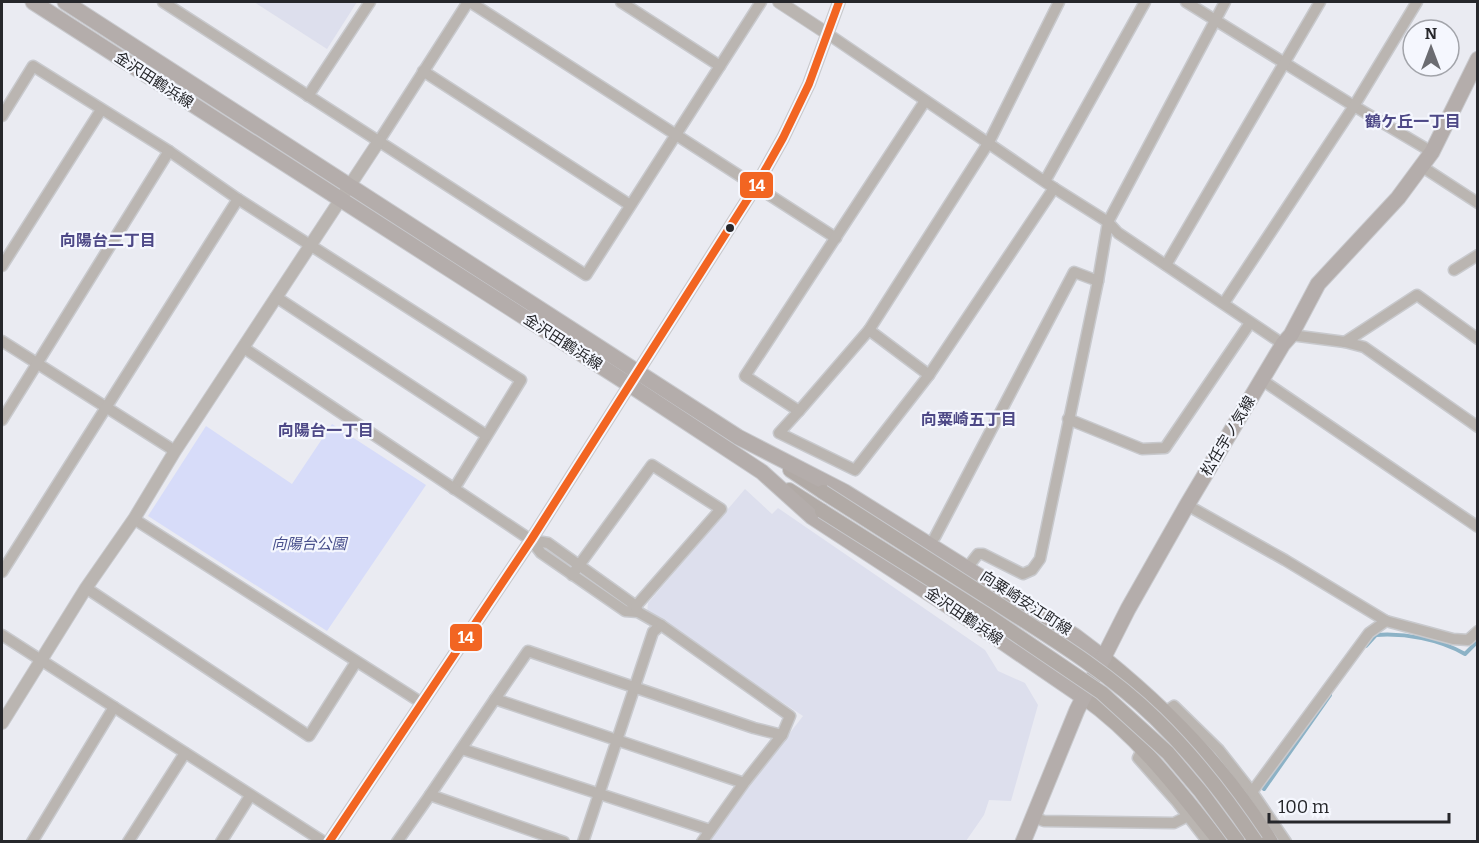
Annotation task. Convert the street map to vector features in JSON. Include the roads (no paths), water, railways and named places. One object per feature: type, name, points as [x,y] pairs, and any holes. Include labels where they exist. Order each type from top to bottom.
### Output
[{"type":"main road","name":"金沢田鶴浜線","points":[[33,2],[339,199],[634,379],[845,492],[1075,636],[1104,657]]},
{"type":"main road","name":"金沢田鶴浜線","points":[[65,2],[349,184],[634,379],[762,472],[812,517],[953,608],[1083,697]]},
{"type":"main road","name":"松任宇ノ気線","points":[[1023,842],[1031,828],[1083,697],[1128,609],[1187,505],[1287,340],[1318,284],[1398,198],[1432,152],[1478,60]]},
{"type":"main road","name":"向粟崎安江町線","points":[[738,436],[1050,637],[1107,678],[1154,716],[1195,759],[1230,803],[1256,842]]},
{"type":"main road","name":"向粟崎安江町線","points":[[762,472],[987,615],[1102,693],[1168,753],[1201,792],[1238,842]]},
{"type":"main road","points":[[1104,657],[1143,690],[1214,763],[1257,818],[1271,842]]},
{"type":"main road","points":[[1083,697],[1097,707],[1173,782],[1220,842]]},
{"type":"street","points":[[163,2],[586,275],[761,2]]},
{"type":"street","points":[[308,96],[370,2]]},
{"type":"street","points":[[2,723],[86,588],[134,519],[175,451],[469,2],[836,238]]},
{"type":"street","points":[[621,2],[720,66]]},
{"type":"street","points":[[778,2],[1108,222],[1118,233],[1224,303],[1250,323],[1287,340],[1345,342],[1364,348],[1478,427]]},
{"type":"street","points":[[328,842],[531,540],[756,186],[783,138],[809,84],[839,2]]},
{"type":"street","points":[[1059,2],[988,142],[868,330],[779,433],[855,470],[929,375],[1050,185],[1145,2]]},
{"type":"street","points":[[1186,2],[1432,152]]},
{"type":"street","points":[[968,568],[975,556],[982,554],[1023,574],[1029,573],[1036,567],[1040,559],[1108,222],[1225,2]]},
{"type":"street","points":[[1166,265],[1320,2]]},
{"type":"street","points":[[1224,303],[1354,106],[1417,2]]},
{"type":"street","points":[[2,116],[33,66],[169,151],[238,199],[521,380],[454,489]]},
{"type":"street","points":[[423,71],[630,205]]},
{"type":"street","points":[[799,411],[745,376],[925,101]]},
{"type":"street","points":[[2,266],[101,110]]},
{"type":"street","points":[[2,420],[169,151]]},
{"type":"street","points":[[1421,166],[1478,203]]},
{"type":"street","points":[[2,572],[238,199]]},
{"type":"street","points":[[1454,270],[1478,255]]},
{"type":"street","points":[[934,537],[1074,272],[1098,280]]},
{"type":"street","points":[[1345,342],[1418,295],[1478,339]]},
{"type":"street","points":[[276,297],[486,435]]},
{"type":"street","points":[[1068,419],[1142,449],[1165,448],[1250,323]]},
{"type":"street","points":[[868,330],[929,375]]},
{"type":"street","points":[[2,341],[175,451]]},
{"type":"street","points":[[244,348],[531,540],[541,553],[572,575],[625,611],[637,609],[721,509],[652,465],[572,575]]},
{"type":"street","points":[[1262,380],[1478,527]]},
{"type":"street","points":[[1187,505],[1286,560],[1386,621],[1453,639],[1468,640],[1478,631]]},
{"type":"street","points":[[134,519],[422,703]]},
{"type":"street","points":[[531,540],[548,543],[637,609],[790,716],[783,735],[744,783],[702,842]]},
{"type":"street","points":[[86,588],[309,736],[356,662]]},
{"type":"street","points":[[1252,792],[1369,633],[1386,621]]},
{"type":"street","points":[[583,842],[653,632],[661,626]]},
{"type":"street","points":[[2,635],[324,842]]},
{"type":"street","points":[[397,842],[528,651],[754,728],[783,735]]},
{"type":"street","points":[[495,699],[744,783]]},
{"type":"street","points":[[1165,712],[1174,706],[1219,750],[1252,792],[1286,842]]},
{"type":"street","points":[[32,842],[114,707]]},
{"type":"street","points":[[462,749],[710,830]]},
{"type":"street","points":[[1142,750],[1138,758],[1188,816],[1202,840]]},
{"type":"street","points":[[128,842],[185,753]]},
{"type":"street","points":[[430,795],[564,842]]},
{"type":"street","points":[[221,842],[250,796]]},
{"type":"street","points":[[1031,828],[1044,821],[1174,823],[1188,816]]},
{"type":"waterway","points":[[1366,646],[1376,635],[1398,635],[1444,644],[1465,654],[1478,641]]},
{"type":"waterway","points":[[1264,789],[1330,695]]},
{"type":"district","name":"鶴ケ丘一丁目","points":[[1413,121]]},
{"type":"district","name":"向陽台二丁目","points":[[108,240]]},
{"type":"district","name":"向粟崎五丁目","points":[[969,419]]},
{"type":"district","name":"向陽台一丁目","points":[[326,430]]},
{"type":"park label","name":"向陽台公園","points":[[309,544]]}]
